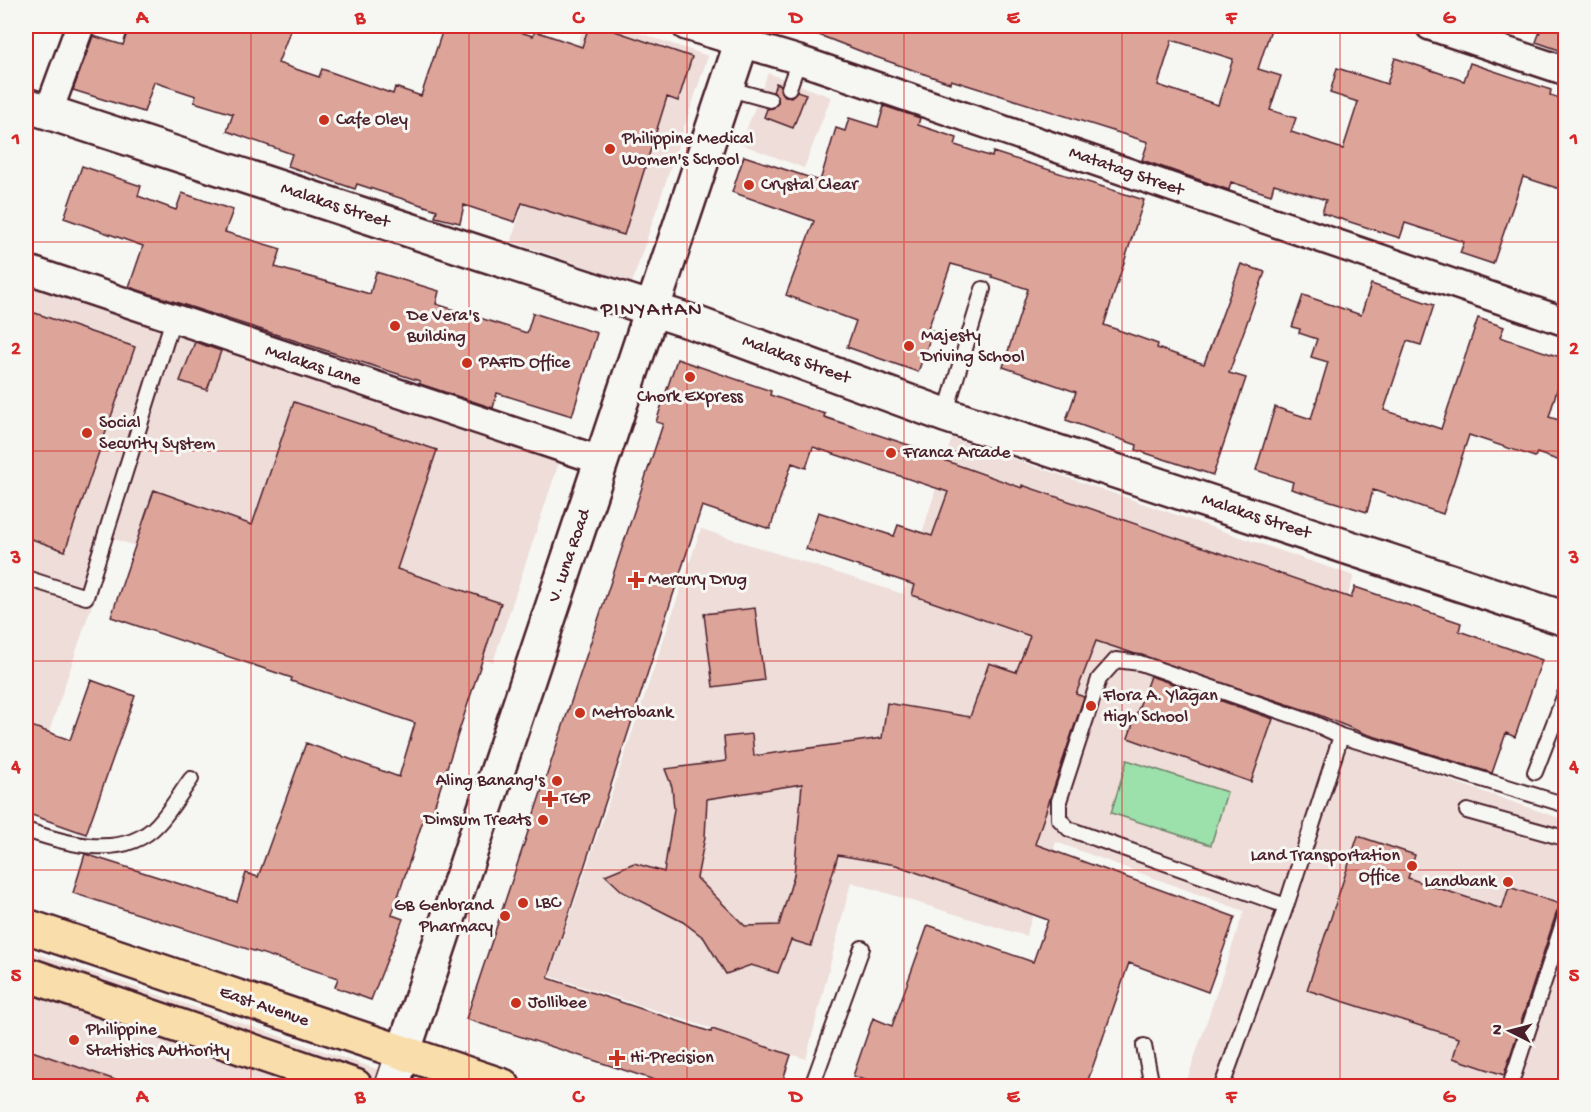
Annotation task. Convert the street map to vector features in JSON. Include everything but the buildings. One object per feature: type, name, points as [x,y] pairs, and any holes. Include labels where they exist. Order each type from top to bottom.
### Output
[{"type":"main road","name":"East Avenue","points":[[26,926],[503,1086]]},
{"type":"main road","points":[[26,974],[295,1072],[356,1086]]},
{"type":"street","points":[[37,109],[80,26]]},
{"type":"street","name":"Matatag Street","points":[[686,26],[744,34],[799,60],[1566,321]]},
{"type":"street","points":[[1430,26],[1566,71]]},
{"type":"street","name":"V. Luna Road","points":[[392,1086],[744,34]]},
{"type":"street","name":"Malakas Street","points":[[37,109],[653,310],[945,415],[1566,619]]},
{"type":"street","name":"Malakas Lane","points":[[26,269],[171,324],[602,461]]},
{"type":"lane","points":[[789,88],[799,60]]},
{"type":"lane","points":[[726,88],[770,100]]},
{"type":"lane","points":[[945,415],[983,289]]},
{"type":"lane","points":[[26,578],[86,597],[171,324]]},
{"type":"lane","points":[[1286,906],[1070,829],[1059,819],[1059,801],[1098,679],[1116,660],[1140,663],[1311,722],[1341,736],[1566,805]]},
{"type":"lane","points":[[1534,772],[1566,692]]},
{"type":"lane","points":[[1222,1086],[1286,906],[1341,736]]},
{"type":"lane","points":[[26,830],[57,841],[83,845],[114,846],[135,841],[157,825],[191,779]]},
{"type":"lane","points":[[1467,811],[1564,838]]},
{"type":"lane","points":[[1510,1086],[1566,914]]},
{"type":"lane","points":[[812,1086],[862,948]]},
{"type":"lane","points":[[1144,1046],[1152,1086]]},
{"type":"shaded area","name":"Philippine Medical Women's School","points":[[584,26],[618,26],[708,56],[632,283],[511,241]]},
{"type":"shaded area","points":[[768,73],[831,97],[804,168],[741,144]]},
{"type":"shaded area","points":[[26,276],[562,453],[493,662],[114,539],[26,800]]},
{"type":"shaded area","points":[[952,438],[1354,576],[1305,730],[1565,820],[1565,1086],[1185,1086],[1244,911],[1056,842],[1026,936],[851,882],[806,1059],[550,976],[701,529],[903,594]]},
{"type":"shaded area","points":[[26,950],[332,1054],[427,1086],[26,1086]]},
{"type":"green space","points":[[1127,760],[1227,792],[1211,845],[1111,813]]},
{"type":"place","name":"Cafe Oley","points":[[324,120]]},
{"type":"place","name":"Philippine Medical Women's School","points":[[610,149]]},
{"type":"place","name":"Crystal Clear","points":[[749,185]]},
{"type":"place","name":"De Vera's Building","points":[[395,326]]},
{"type":"place","name":"Majesty Driving School","points":[[909,346]]},
{"type":"place","name":"PAFID Office","points":[[467,363]]},
{"type":"place","name":"Chork Express","points":[[690,377]]},
{"type":"place","name":"Social Security System","points":[[87,433]]},
{"type":"place","name":"Franca Arcade","points":[[891,453]]},
{"type":"place","name":"Mercury Drug","points":[[636,580]]},
{"type":"place","name":"Flora A. Ylagan High School","points":[[1091,706]]},
{"type":"place","name":"Metrobank","points":[[580,713]]},
{"type":"place","name":"Aling Banang's","points":[[557,781]]},
{"type":"place","name":"TGP","points":[[550,799]]},
{"type":"place","name":"Dimsum Treats","points":[[543,820]]},
{"type":"place","name":"Land Transportation Office","points":[[1412,866]]},
{"type":"place","name":"Landbank","points":[[1508,882]]},
{"type":"place","name":"LBC","points":[[523,903]]},
{"type":"place","name":"GB Genbrand Pharmacy","points":[[505,916]]},
{"type":"place","name":"Jollibee","points":[[516,1003]]},
{"type":"place","name":"Philippine Statistics Authority","points":[[74,1040]]},
{"type":"place","name":"Hi-Precision","points":[[617,1058]]},
{"type":"district","name":"PINYAHAN","points":[[652,311]]}]
